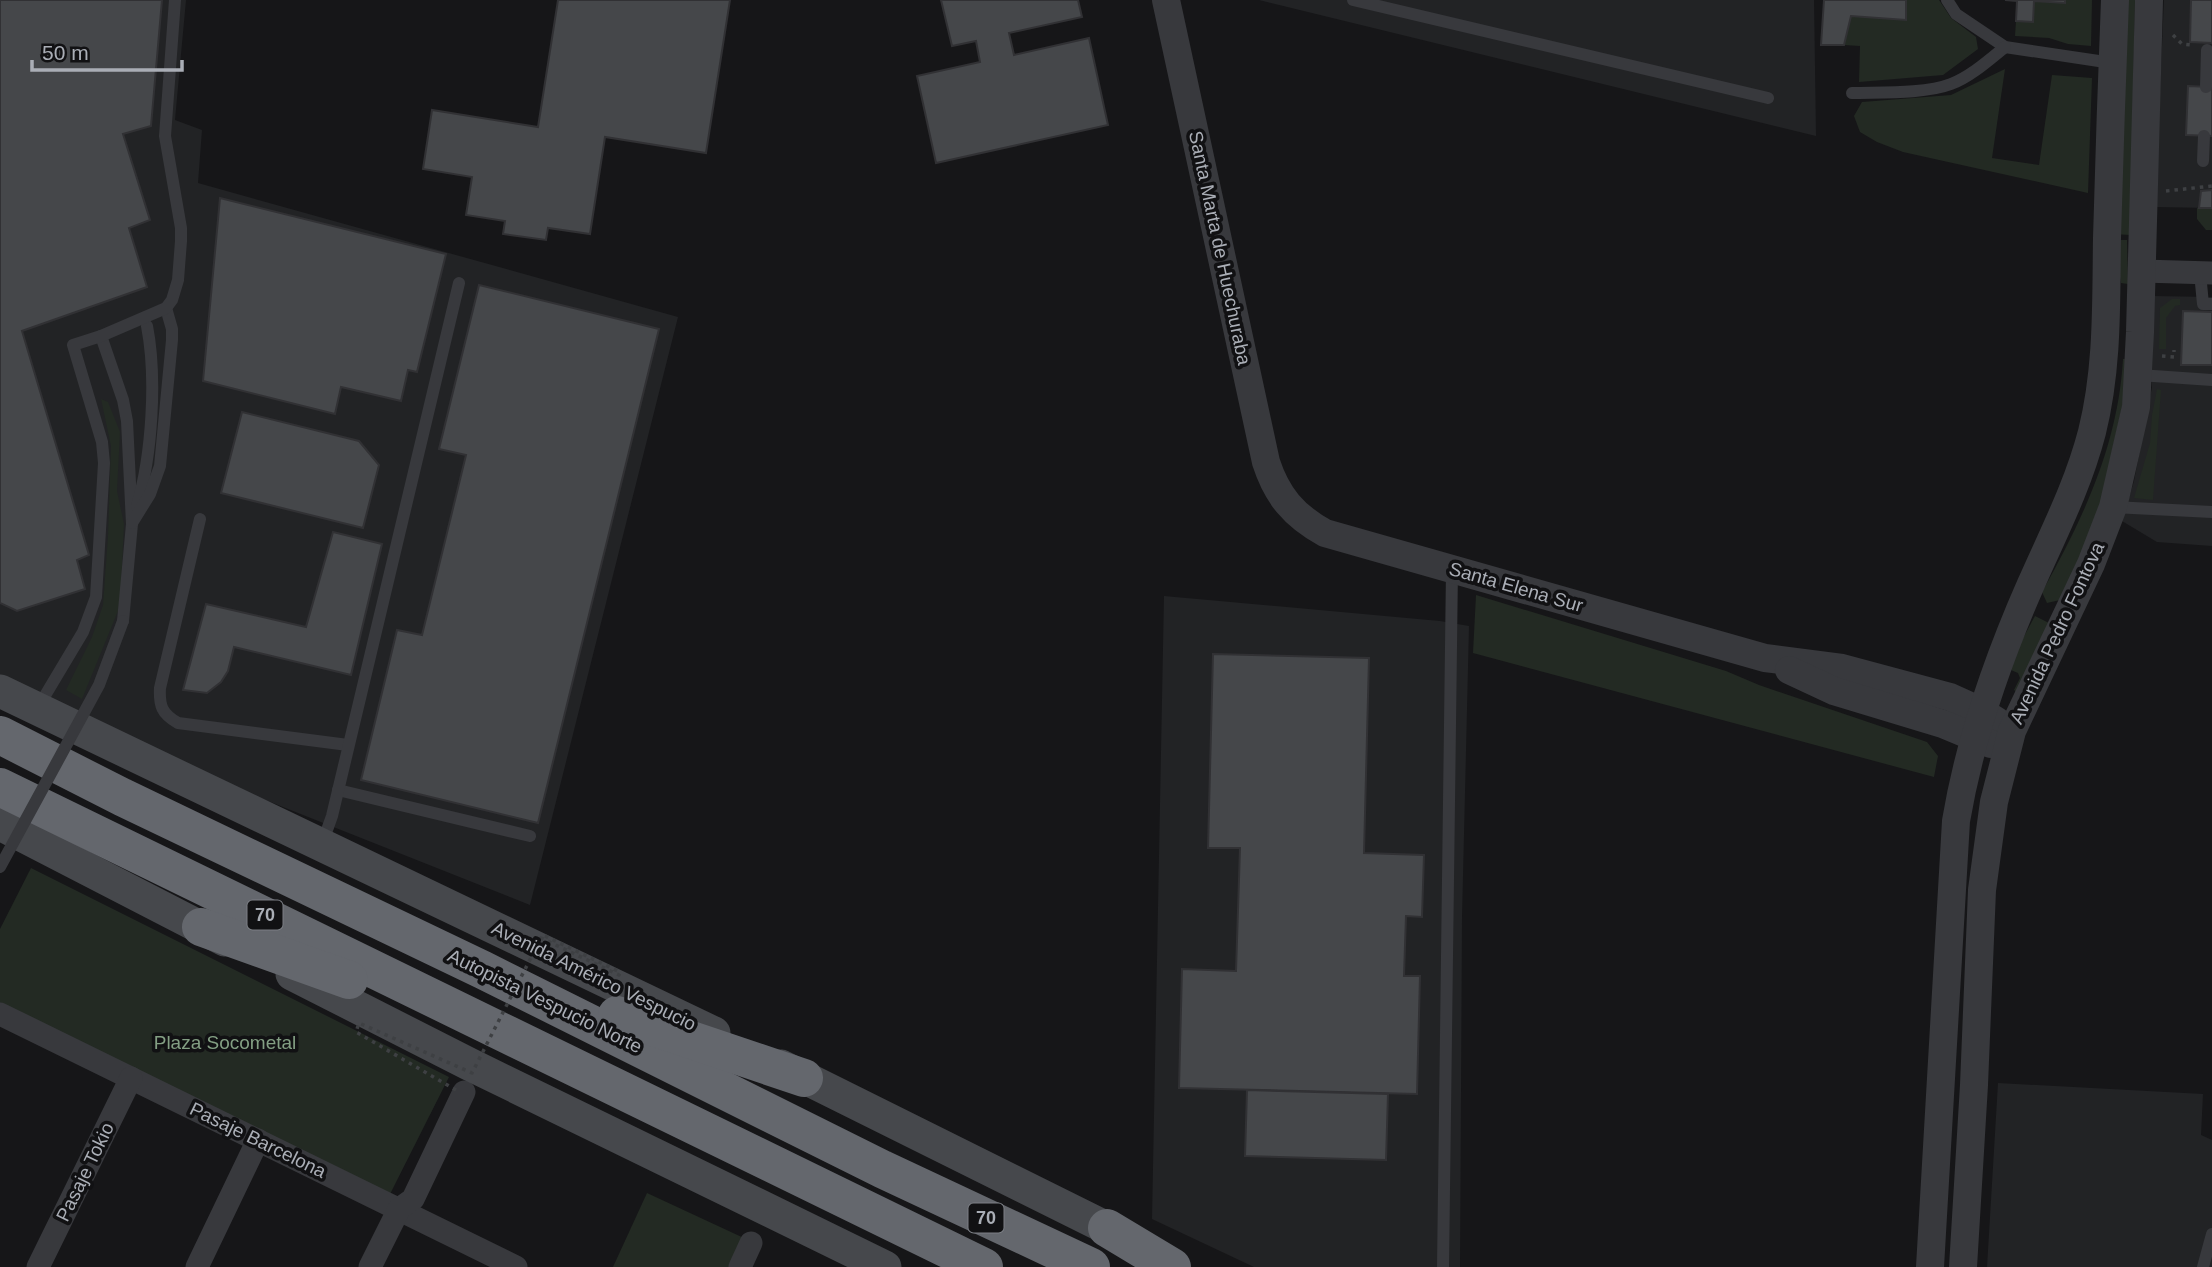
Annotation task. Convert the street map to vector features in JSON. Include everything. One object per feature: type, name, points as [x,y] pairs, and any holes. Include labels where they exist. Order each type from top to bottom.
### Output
[{"type":"highway","name":"Autopista Vespucio Norte","points":[[0,735],[122,797],[483,970],[869,1163],[1091,1267]]},
{"type":"highway","name":"70","points":[[0,787],[984,1267]]},
{"type":"highway","points":[[201,927],[529,1044]]},
{"type":"highway","points":[[483,970],[804,1078]]},
{"type":"highway","points":[[1107,1228],[1172,1267]]},
{"type":"main road","name":"Avenida Américo Vespucio","points":[[0,691],[617,986],[1185,1267]]},
{"type":"main road","points":[[0,824],[469,1064],[885,1267]]},
{"type":"street","name":"Santa Marta de Huechuraba","points":[[1166,0],[1266,462],[1280,495]]},
{"type":"street","name":"Avenida Pedro Fontova","points":[[1930,1267],[1956,821],[1977,724],[1995,669],[2080,474],[2092,432],[2102,379],[2115,0]]},
{"type":"street","name":"Avenida Pedro Fontova","points":[[1963,1267],[1982,890],[1994,802],[2010,741],[2091,564],[2113,507],[2148,365],[2142,271],[2149,0]]},
{"type":"street","points":[[2142,271],[2206,273]]},
{"type":"street","name":"Santa Elena Sur","points":[[1280,495],[1305,522],[1325,533],[1765,658],[1834,691],[1943,724],[1977,724],[2010,741]]},
{"type":"street","points":[[2031,583],[2034,596],[2045,609],[2056,611],[2071,606]]},
{"type":"street","name":"Pasaje Barcelona","points":[[0,1014],[516,1267]]},
{"type":"street","name":"Pasaje Tokio","points":[[38,1267],[131,1078]]},
{"type":"street","points":[[370,1267],[399,1209],[413,1199],[460,1091]]},
{"type":"street","points":[[197,1267],[258,1140]]},
{"type":"street","points":[[740,1267],[751,1242]]},
{"type":"lane","points":[[37,709],[83,632],[96,597],[104,463],[102,442],[73,345],[166,308],[172,300],[178,280],[181,228],[165,136],[175,0]]},
{"type":"lane","points":[[1353,0],[1768,98]]},
{"type":"lane","points":[[1947,0],[1956,14],[2005,47],[2113,63]]},
{"type":"lane","points":[[1852,93],[1951,85],[2005,47]]},
{"type":"lane","points":[[2204,48],[2206,87]]},
{"type":"lane","points":[[2203,161],[2204,136]]},
{"type":"lane","points":[[2206,273],[2203,304],[2212,304]]},
{"type":"lane","points":[[321,846],[332,816],[459,284]]},
{"type":"lane","points":[[132,523],[150,494],[160,466],[172,347],[172,329],[166,308]]},
{"type":"lane","points":[[132,523],[146,464],[152,363],[147,326]]},
{"type":"lane","points":[[0,867],[99,685],[123,621],[132,523],[127,421],[123,400],[101,336]]},
{"type":"lane","points":[[2148,365],[2212,380]]},
{"type":"lane","points":[[2113,507],[2212,512]]},
{"type":"lane","points":[[201,519],[160,688],[159,704],[165,716],[178,723],[348,745]]},
{"type":"lane","points":[[1443,1267],[1452,568]]},
{"type":"lane","points":[[338,790],[530,836]]},
{"type":"lane","points":[[2203,1267],[2212,1234]]},
{"type":"path","points":[[2166,33],[2172,34],[2182,44],[2204,48]]},
{"type":"path","points":[[2160,192],[2212,186]]},
{"type":"path","points":[[2148,365],[2174,357],[2174,350]]},
{"type":"path","points":[[460,1091],[356,1032],[359,1023],[472,1073],[541,938],[619,975],[620,972],[543,935]]},
{"type":"shaded area","points":[[0,0],[186,0],[175,120],[202,130],[198,183],[678,317],[530,905],[157,757],[0,679]]},
{"type":"shaded area","points":[[1259,0],[1814,0],[1816,136]]},
{"type":"shaded area","points":[[2164,0],[2212,0],[2212,208],[2155,207]]},
{"type":"shaded area","points":[[2152,296],[2212,297],[2212,546],[2157,542],[2122,521],[2134,481],[2152,387]]},
{"type":"shaded area","points":[[1164,596],[1440,621],[1469,626],[1462,918],[1460,1267],[1254,1267],[1152,1219]]},
{"type":"shaded area","points":[[1998,1083],[2203,1094],[2201,1135],[2212,1140],[2212,1267],[1987,1267]]},
{"type":"green space","points":[[1906,0],[1939,0],[1951,18],[1976,37],[1978,49],[1943,75],[1859,82],[1860,46],[1844,45],[1851,16],[1906,20]]},
{"type":"green space","points":[[2065,0],[2092,0],[2091,46],[2068,44],[2049,38],[2015,36],[2016,21],[2033,21],[2034,1],[2065,3]]},
{"type":"green space","points":[[2122,0],[2135,0],[2130,235],[2113,234]]},
{"type":"green space","points":[[2005,69],[1992,158],[2039,165],[2052,75],[2092,78],[2088,193],[1903,152],[1860,132],[1854,116],[1862,102],[1951,95]]},
{"type":"green space","points":[[2197,208],[2212,208],[2212,230],[2206,230],[2197,219]]},
{"type":"green space","points":[[2114,240],[2127,240],[2128,284],[2121,283]]},
{"type":"green space","points":[[2172,299],[2180,299],[2180,305],[2175,306],[2166,318],[2166,349],[2159,349],[2160,308]]},
{"type":"green space","points":[[2123,359],[2123,402],[2094,533],[2060,600],[2047,603],[2042,592],[2084,509],[2106,451],[2120,391]]},
{"type":"green space","points":[[2157,389],[2161,390],[2153,500],[2134,498],[2150,443]]},
{"type":"green space","points":[[101,399],[108,402],[120,432],[117,491],[124,524],[121,588],[118,611],[82,699],[66,690],[92,637],[103,605],[111,446]]},
{"type":"green space","points":[[1476,595],[1726,671],[1759,685],[1927,742],[1938,756],[1934,777],[1473,653]]},
{"type":"green space","points":[[2035,616],[2053,625],[2020,694],[2014,690],[2020,678],[2018,673],[2011,670],[2015,653]]},
{"type":"green space","name":"Plaza Socometal","points":[[31,868],[449,1077],[387,1200],[0,1006],[0,929]]},
{"type":"green space","points":[[647,1193],[746,1239],[733,1267],[613,1267]]},
{"type":"building","points":[[0,0],[162,0],[151,126],[123,134],[150,220],[129,228],[147,287],[22,331],[89,555],[77,560],[85,589],[17,611],[0,603]]},
{"type":"building","points":[[558,0],[730,0],[706,153],[605,137],[590,234],[548,228],[546,240],[503,234],[505,221],[466,215],[472,177],[423,169],[432,110],[538,127]]},
{"type":"building","points":[[941,0],[1078,0],[1082,17],[1009,33],[1014,55],[1089,38],[1108,125],[936,163],[917,76],[980,62],[976,41],[952,46]]},
{"type":"building","points":[[1824,0],[1906,0],[1906,20],[1851,16],[1844,45],[1821,45]]},
{"type":"building","points":[[2005,0],[2065,0],[2065,3],[2034,1],[2033,22],[2016,21],[2017,1]]},
{"type":"building","points":[[2191,0],[2212,0],[2212,43],[2190,42]]},
{"type":"building","points":[[2188,86],[2212,87],[2212,136],[2186,135]]},
{"type":"building","points":[[2212,190],[2212,208],[2199,208],[2201,191]]},
{"type":"building","points":[[220,198],[446,254],[417,372],[408,370],[401,401],[341,387],[335,414],[203,381]]},
{"type":"building","points":[[479,285],[659,329],[538,823],[361,780],[397,630],[422,635],[466,455],[439,449]]},
{"type":"building","points":[[2183,311],[2212,312],[2212,365],[2181,365]]},
{"type":"building","points":[[242,412],[359,441],[379,465],[363,528],[221,493]]},
{"type":"building","points":[[333,532],[382,544],[351,675],[234,647],[228,671],[221,682],[207,693],[183,690],[206,604],[306,627]]},
{"type":"building","points":[[1213,654],[1369,658],[1364,853],[1424,855],[1422,917],[1406,916],[1404,976],[1420,976],[1417,1094],[1179,1088],[1182,969],[1236,971],[1240,848],[1208,848]]},
{"type":"building","points":[[1247,1090],[1388,1094],[1386,1160],[1245,1156]]}]
